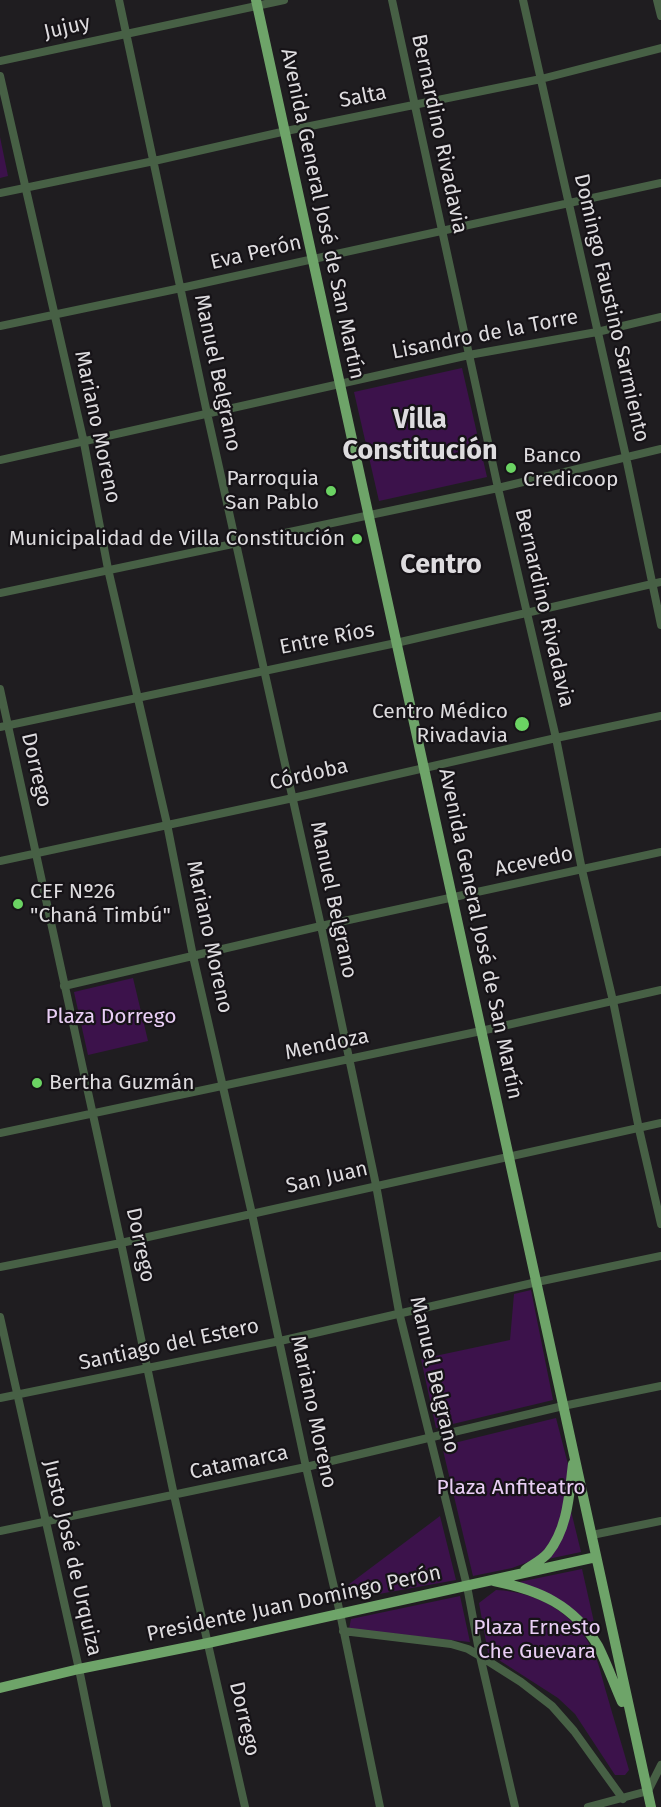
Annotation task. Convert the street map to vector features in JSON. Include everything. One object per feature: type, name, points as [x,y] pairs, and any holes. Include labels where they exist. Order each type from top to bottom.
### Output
[{"type":"main road","name":"Avenida General José de San Martín","points":[[256,3],[651,1807]]},
{"type":"main road","points":[[519,1574],[547,1555],[562,1528],[575,1455]]},
{"type":"main road","name":"Presidente Juan Domingo Perón","points":[[0,1688],[596,1557]]},
{"type":"main road","points":[[491,1580],[548,1597],[569,1610],[598,1647],[632,1726]]},
{"type":"street","name":"Manuel Belgrano","points":[[119,0],[207,413],[321,926],[376,1185],[399,1312],[467,1586],[480,1656],[515,1807]]},
{"type":"street","name":"Jujuy","points":[[0,62],[256,3],[284,0]]},
{"type":"street","name":"Bernardino Rivadavia","points":[[392,0],[661,1224]]},
{"type":"street","name":"Domingo Faustino Sarmiento","points":[[523,0],[597,332],[657,583],[661,625]]},
{"type":"street","points":[[657,0],[661,16]]},
{"type":"street","name":"Salta","points":[[0,193],[285,131],[541,79],[661,48]]},
{"type":"street","name":"Mariano Moreno","points":[[0,76],[84,442],[108,569],[167,824],[193,956],[340,1613],[380,1807]]},
{"type":"street","name":"Eva Perón","points":[[0,326],[661,183]]},
{"type":"street","name":"Lisandro de la Torre","points":[[0,460],[469,355],[597,332],[661,317]]},
{"type":"street","points":[[0,592],[498,488],[661,449]]},
{"type":"street","name":"Entre Ríos","points":[[4,726],[396,643],[657,583]]},
{"type":"street","name":"Dorrego","points":[[0,689],[4,726],[36,853],[174,1495],[245,1807]]},
{"type":"street","name":"Córdoba","points":[[0,861],[661,716]]},
{"type":"street","name":"Acevedo","points":[[64,986],[321,926],[661,852]]},
{"type":"street","name":"Mendoza","points":[[0,1133],[481,1031],[661,990]]},
{"type":"street","name":"San Juan","points":[[0,1267],[121,1243],[661,1124]]},
{"type":"street","name":"Santiago del Estero","points":[[0,1398],[280,1341],[399,1312],[661,1256]]},
{"type":"street","name":"Justo José de Urquiza","points":[[0,1317],[79,1669],[107,1807]]},
{"type":"street","name":"Catamarca","points":[[0,1531],[306,1467],[563,1406],[661,1386]]},
{"type":"street","points":[[592,1535],[661,1521]]},
{"type":"street","points":[[344,1632],[451,1644],[468,1649],[480,1656],[552,1706],[574,1731],[623,1799]]},
{"type":"street","points":[[588,1807],[648,1791],[661,1766]]},
{"type":"green space","points":[[0,137],[8,176],[0,178]]},
{"type":"green space","points":[[462,368],[487,477],[379,501],[354,392]]},
{"type":"green space","name":"Plaza Dorrego","points":[[133,978],[148,1041],[88,1055],[74,992]]},
{"type":"green space","points":[[531,1290],[553,1400],[436,1428],[421,1359],[510,1340],[514,1294]]},
{"type":"green space","name":"Plaza Anfiteatro","points":[[556,1418],[571,1476],[568,1501],[547,1555],[512,1568],[473,1576],[442,1446]]},
{"type":"green space","points":[[571,1511],[581,1552],[543,1560]]},
{"type":"green space","points":[[440,1516],[456,1580],[346,1600],[340,1591]]},
{"type":"green space","points":[[582,1569],[598,1640],[580,1617],[564,1603],[519,1582]]},
{"type":"green space","name":"Plaza Ernesto Che Guevara","points":[[496,1590],[527,1595],[541,1601],[555,1608],[578,1628],[598,1664],[629,1770],[625,1775],[615,1775],[575,1714],[558,1698],[488,1653],[479,1603]]},
{"type":"green space","points":[[460,1596],[470,1642],[349,1629],[351,1619]]},
{"type":"place","name":"Banco Credicoop","points":[[511,468]]},
{"type":"place","name":"Parroquia San Pablo","points":[[331,491]]},
{"type":"place","name":"Municipalidad de Villa Constitución","points":[[357,539]]},
{"type":"place","name":"Centro Médico Rivadavia","points":[[522,724]]},
{"type":"place","name":"CEF Nº26 \"Chaná Timbú\"","points":[[18,904]]},
{"type":"place","name":"Bertha Guzmán","points":[[37,1083]]},
{"type":"district","name":"Villa Constitución","points":[[420,436]]},
{"type":"district","name":"Centro","points":[[441,565]]}]
